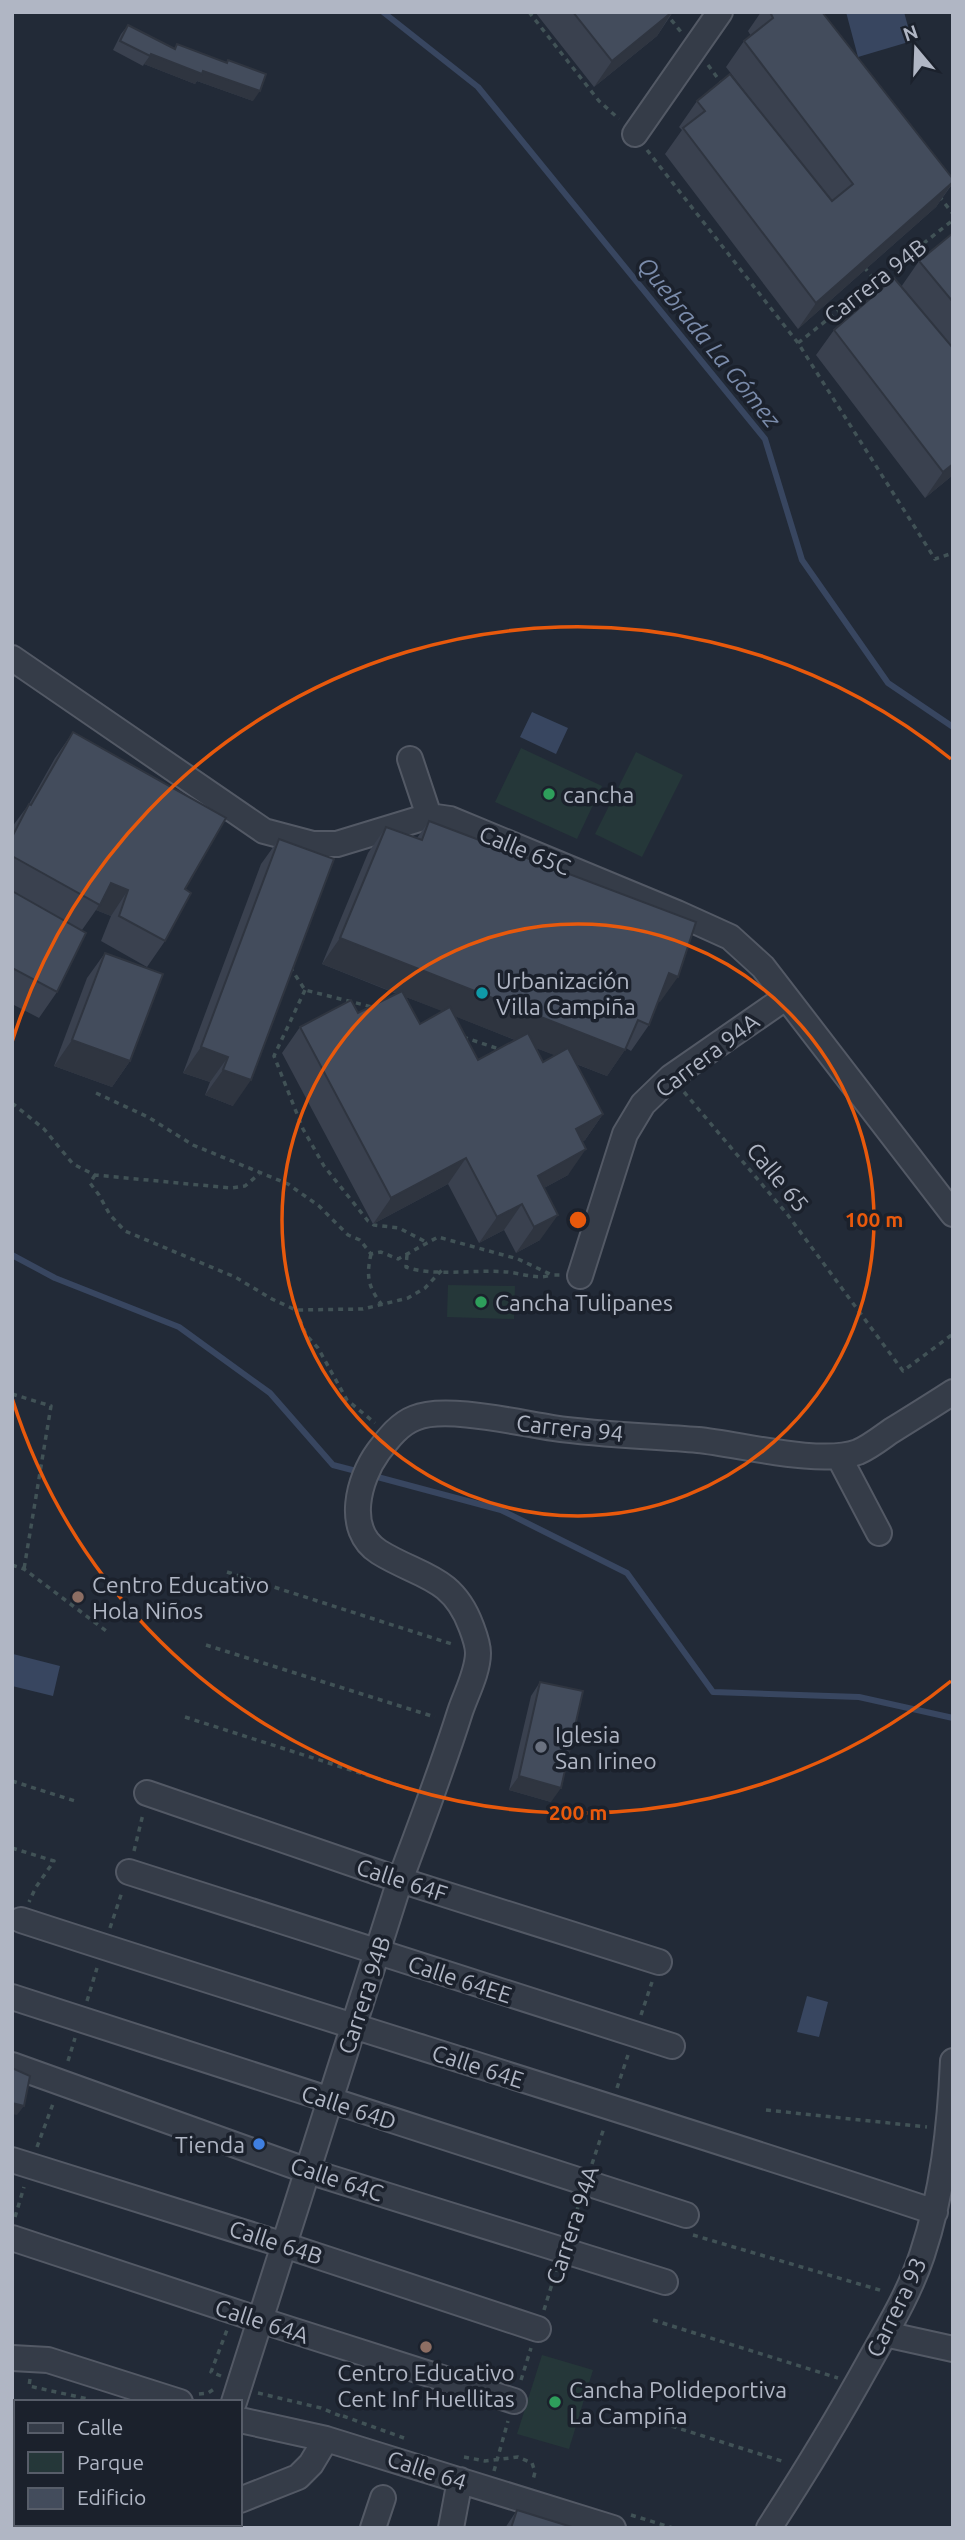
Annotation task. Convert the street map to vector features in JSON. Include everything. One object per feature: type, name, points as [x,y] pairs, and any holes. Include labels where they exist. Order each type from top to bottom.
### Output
[{"type":"street","points":[[635,134],[720,12]]},
{"type":"street","points":[[12,659],[264,831],[313,844],[337,844],[429,816],[410,759]]},
{"type":"street","name":"Calle 65C","points":[[429,816],[450,819],[730,937],[763,967],[953,1214]]},
{"type":"street","name":"Carrera 94A","points":[[580,1276],[625,1134],[643,1104],[671,1077],[785,998]]},
{"type":"street","name":"Carrera 94","points":[[478,1652],[468,1617],[451,1593],[433,1577],[377,1551],[366,1539],[361,1528],[358,1501],[361,1485],[379,1451],[394,1433],[415,1417],[459,1414],[575,1431],[700,1440],[839,1457],[860,1451],[953,1392]]},
{"type":"street","points":[[839,1457],[879,1532]]},
{"type":"street","name":"Carrera 94B","points":[[236,2395],[400,1880],[432,1796],[478,1652]]},
{"type":"street","name":"Calle 64F","points":[[147,1793],[400,1880],[659,1962]]},
{"type":"street","name":"Calle 64EE","points":[[129,1872],[671,2046]]},
{"type":"street","name":"Calle 64E","points":[[21,1920],[610,2108],[710,2137],[935,2212]]},
{"type":"street","name":"Calle 64D","points":[[12,1997],[586,2183],[683,2223]]},
{"type":"street","name":"Carrera 93","points":[[769,2528],[808,2469],[857,2384],[905,2297],[922,2256],[935,2212],[950,2129],[953,2062]]},
{"type":"street","name":"Calle 64C","points":[[12,2065],[308,2171],[665,2282]]},
{"type":"street","name":"Calle 64B","points":[[12,2160],[284,2245],[537,2329]]},
{"type":"street","name":"Calle 64A","points":[[12,2238],[514,2401]]},
{"type":"street","points":[[885,2334],[953,2349]]},
{"type":"street","points":[[12,2340],[48,2360]]},
{"type":"street","points":[[12,2358],[48,2360],[187,2398]]},
{"type":"street","name":"Calle 64","points":[[242,2420],[459,2468],[489,2490],[613,2528]]},
{"type":"street","points":[[242,2499],[298,2477],[331,2440]]},
{"type":"street","points":[[451,2528],[459,2468]]},
{"type":"street","points":[[373,2528],[383,2498]]},
{"type":"path","points":[[529,12],[599,101],[635,134],[798,343],[935,559],[953,553]]},
{"type":"path","points":[[665,12],[727,90]]},
{"type":"path","points":[[937,192],[953,214]]},
{"type":"path","name":"Carrera 94B","points":[[798,343],[953,220]]},
{"type":"path","points":[[859,260],[884,291]]},
{"type":"path","points":[[289,965],[305,990],[325,997],[356,1001],[382,1010]]},
{"type":"path","points":[[305,990],[274,1056],[303,1129],[324,1166],[368,1221],[374,1225],[399,1228],[426,1242]]},
{"type":"path","points":[[461,1036],[514,1054]]},
{"type":"path","name":"Calle 65","points":[[671,1077],[787,1214],[903,1371],[953,1334]]},
{"type":"path","points":[[96,1093],[148,1117],[193,1145],[288,1184],[319,1206],[348,1235],[360,1240],[371,1254],[368,1280],[382,1305]]},
{"type":"path","points":[[12,1103],[44,1129],[73,1164],[95,1175],[231,1188],[245,1186],[259,1174]]},
{"type":"path","points":[[95,1175],[90,1183],[110,1215],[125,1231],[236,1277],[296,1310],[348,1310],[408,1298],[425,1288],[442,1270]]},
{"type":"path","points":[[371,1254],[381,1252],[398,1259],[438,1237],[518,1259],[552,1275]]},
{"type":"path","points":[[407,1255],[406,1267],[424,1272],[506,1272],[543,1278],[552,1275],[580,1276]]},
{"type":"path","points":[[296,1310],[306,1335],[323,1356],[347,1399],[374,1420],[379,1451]]},
{"type":"path","points":[[12,1394],[51,1406],[23,1569]]},
{"type":"path","points":[[12,1565],[23,1569],[109,1633]]},
{"type":"path","points":[[227,1572],[478,1652]]},
{"type":"path","points":[[206,1645],[456,1724]]},
{"type":"path","points":[[185,1717],[432,1796]]},
{"type":"path","points":[[12,1781],[75,1801]]},
{"type":"path","points":[[12,1848],[54,1861]]},
{"type":"path","name":"Carrera 94A","points":[[489,2490],[537,2329],[659,1962]]},
{"type":"path","points":[[766,2110],[950,2129]]},
{"type":"path","points":[[683,2223],[905,2297]]},
{"type":"path","points":[[187,2398],[208,2393],[219,2381],[221,2376],[211,2372],[234,2312]]},
{"type":"path","points":[[653,2320],[857,2384]]},
{"type":"path","points":[[236,2395],[344,2416],[415,2442]]},
{"type":"path","points":[[624,2411],[808,2469]]},
{"type":"path","points":[[331,2440],[344,2416]]},
{"type":"path","points":[[459,2468],[485,2461],[518,2457],[532,2463],[535,2472],[528,2488]]},
{"type":"green space","name":"cancha","points":[[521,748],[602,786],[577,839],[495,802]]},
{"type":"green space","name":"cancha","points":[[636,752],[683,775],[642,857],[595,834]]},
{"type":"green space","name":"Cancha Tulipanes","points":[[448,1285],[515,1286],[514,1319],[447,1317]]},
{"type":"green space","name":"Cancha Polideportiva La Campiña","points":[[542,2355],[593,2370],[569,2449],[517,2434]]},
{"type":"water","points":[[846,12],[904,12],[912,41],[858,57]]},
{"type":"water","points":[[532,712],[568,728],[556,754],[520,737]]},
{"type":"water","points":[[13,1654],[60,1666],[53,1696],[12,1686]]},
{"type":"water","points":[[807,1996],[828,2002],[819,2037],[797,2032]]},
{"type":"building","points":[[573,12],[672,12],[612,61]]},
{"type":"building","points":[[770,12],[822,12],[953,179],[953,182],[816,303],[683,128],[705,111],[697,101],[730,74],[832,201],[853,184],[744,41],[773,18]]},
{"type":"building","points":[[128,25],[175,49],[177,44],[266,74],[260,91],[203,71],[202,74],[151,54],[150,56],[120,41]]},
{"type":"building","points":[[953,233],[953,302],[919,261]]},
{"type":"building","points":[[894,278],[953,348],[953,464],[943,472],[834,330]]},
{"type":"building","points":[[73,732],[226,818],[185,889],[191,893],[165,941],[119,916],[128,890],[111,883],[100,905],[12,856],[12,837]]},
{"type":"building","points":[[429,821],[696,922],[678,977],[669,973],[649,1025],[638,1020],[625,1050],[340,938],[386,827],[422,840]]},
{"type":"building","points":[[279,839],[334,859],[251,1080],[223,1070],[228,1057],[201,1047]]},
{"type":"building","points":[[12,891],[86,933],[57,992],[12,968]]},
{"type":"building","points":[[105,953],[163,974],[130,1061],[72,1040]]},
{"type":"building","points":[[402,991],[420,1024],[450,1007],[478,1060],[528,1033],[543,1062],[568,1048],[603,1114],[576,1129],[586,1149],[538,1176],[558,1215],[534,1227],[522,1204],[497,1217],[466,1158],[391,1198],[300,1027],[351,1000],[358,1013]]},
{"type":"building","name":"Iglesia San Irineo","points":[[540,1682],[583,1691],[561,1788],[519,1776]]},
{"type":"building","points":[[12,2068],[30,2076],[24,2106],[12,2103]]},
{"type":"building","points":[[517,2510],[575,2528],[511,2528]]},
{"type":"waterway","name":"Quebrada La Gómez","points":[[383,12],[478,87],[765,439],[802,560],[888,683],[953,727]]},
{"type":"waterway","points":[[12,1255],[55,1278],[179,1327],[270,1393],[333,1465],[360,1472]]},
{"type":"waterway","points":[[370,1475],[501,1510],[627,1573],[713,1692],[859,1697],[953,1718]]},
{"type":"place","name":"cancha","points":[[549,794]]},
{"type":"place","name":"Urbanización Villa Campiña","points":[[482,993]]},
{"type":"place","name":"Cancha Tulipanes","points":[[481,1302]]},
{"type":"place","name":"Centro Educativo Hola Niños","points":[[78,1597]]},
{"type":"place","name":"Iglesia San Irineo","points":[[541,1747]]},
{"type":"place","name":"Tienda","points":[[259,2144]]},
{"type":"place","name":"Centro Educativo Cent Inf Huellitas","points":[[426,2347]]},
{"type":"place","name":"Cancha Polideportiva La Campiña","points":[[555,2402]]}]
